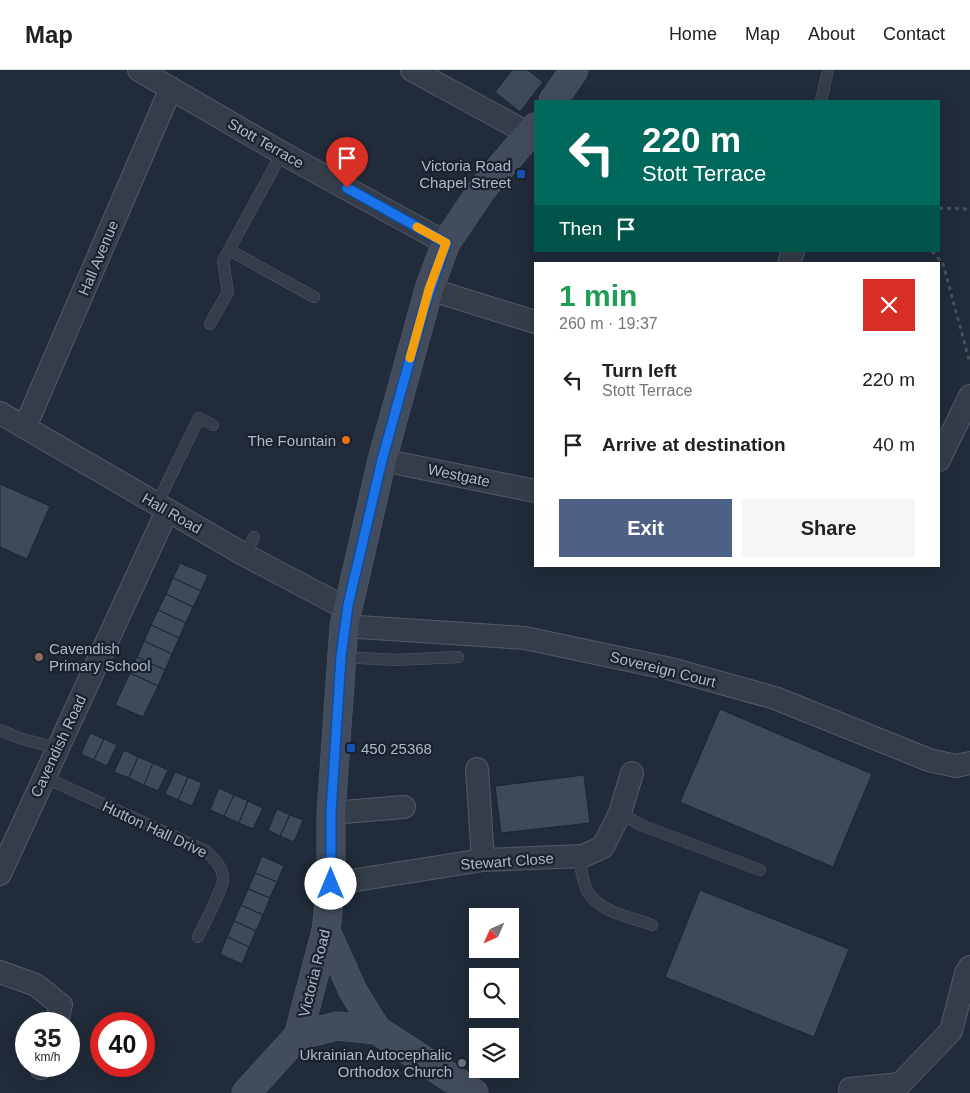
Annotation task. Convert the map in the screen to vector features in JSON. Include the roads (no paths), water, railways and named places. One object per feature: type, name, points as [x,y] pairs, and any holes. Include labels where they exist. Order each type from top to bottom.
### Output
[{"type":"street","name":"Stott Terrace","points":[[139,70],[282,153],[446,243]]},
{"type":"street","points":[[412,70],[533,133]]},
{"type":"street","points":[[552,100],[566,73]]},
{"type":"street","name":"Hall Avenue","points":[[25,427],[171,88]]},
{"type":"street","name":"Victoria Road","points":[[246,1093],[298,1036],[326,932],[331,884],[331,813],[341,657],[346,616],[382,460],[429,289],[446,243],[483,188],[533,133]]},
{"type":"street","points":[[429,289],[534,322]]},
{"type":"street","points":[[940,458],[970,396]]},
{"type":"street","name":"Hall Road","points":[[0,412],[162,508],[249,546],[334,602],[346,616]]},
{"type":"street","name":"Westgate","points":[[382,460],[534,491]]},
{"type":"street","name":"Cavendish Road","points":[[0,874],[162,508]]},
{"type":"street","name":"Sovereign Court","points":[[346,616],[525,638],[661,667],[775,698],[929,760],[956,766],[970,764]]},
{"type":"street","points":[[477,769],[483,860]]},
{"type":"street","name":"Stewart Close","points":[[331,884],[483,860],[583,856],[603,847],[620,813],[632,773]]},
{"type":"street","points":[[331,813],[404,807]]},
{"type":"street","points":[[326,932],[353,991],[377,1030],[474,1093]]},
{"type":"street","points":[[850,1089],[900,1084],[951,1032],[966,974],[970,967]]},
{"type":"street","points":[[0,972],[36,985],[62,1005],[60,1012]]},
{"type":"street","points":[[298,1036],[337,1026],[377,1030]]},
{"type":"lane","points":[[821,100],[828,70]]},
{"type":"lane","points":[[210,324],[228,292],[223,261],[282,153]]},
{"type":"lane","points":[[229,250],[314,297]]},
{"type":"lane","points":[[162,508],[199,418],[213,425]]},
{"type":"lane","points":[[341,657],[396,660],[458,658]]},
{"type":"lane","points":[[0,730],[19,738],[57,748]]},
{"type":"lane","name":"Hutton Hall Drive","points":[[44,777],[206,851],[214,857],[220,866],[223,881],[198,937]]},
{"type":"lane","points":[[620,813],[641,825],[760,870]]},
{"type":"lane","points":[[583,856],[579,862],[587,891],[596,902],[610,910],[652,924]]},
{"type":"place","name":"Victoria Road Chapel Street","points":[[521,174]]},
{"type":"place","name":"The Fountain","points":[[346,440]]},
{"type":"place","name":"Cavendish Primary School","points":[[39,657]]},
{"type":"place","name":"450 25368","points":[[351,748]]},
{"type":"place","name":"Ukrainian Autocephalic Orthodox Church","points":[[462,1063]]}]
